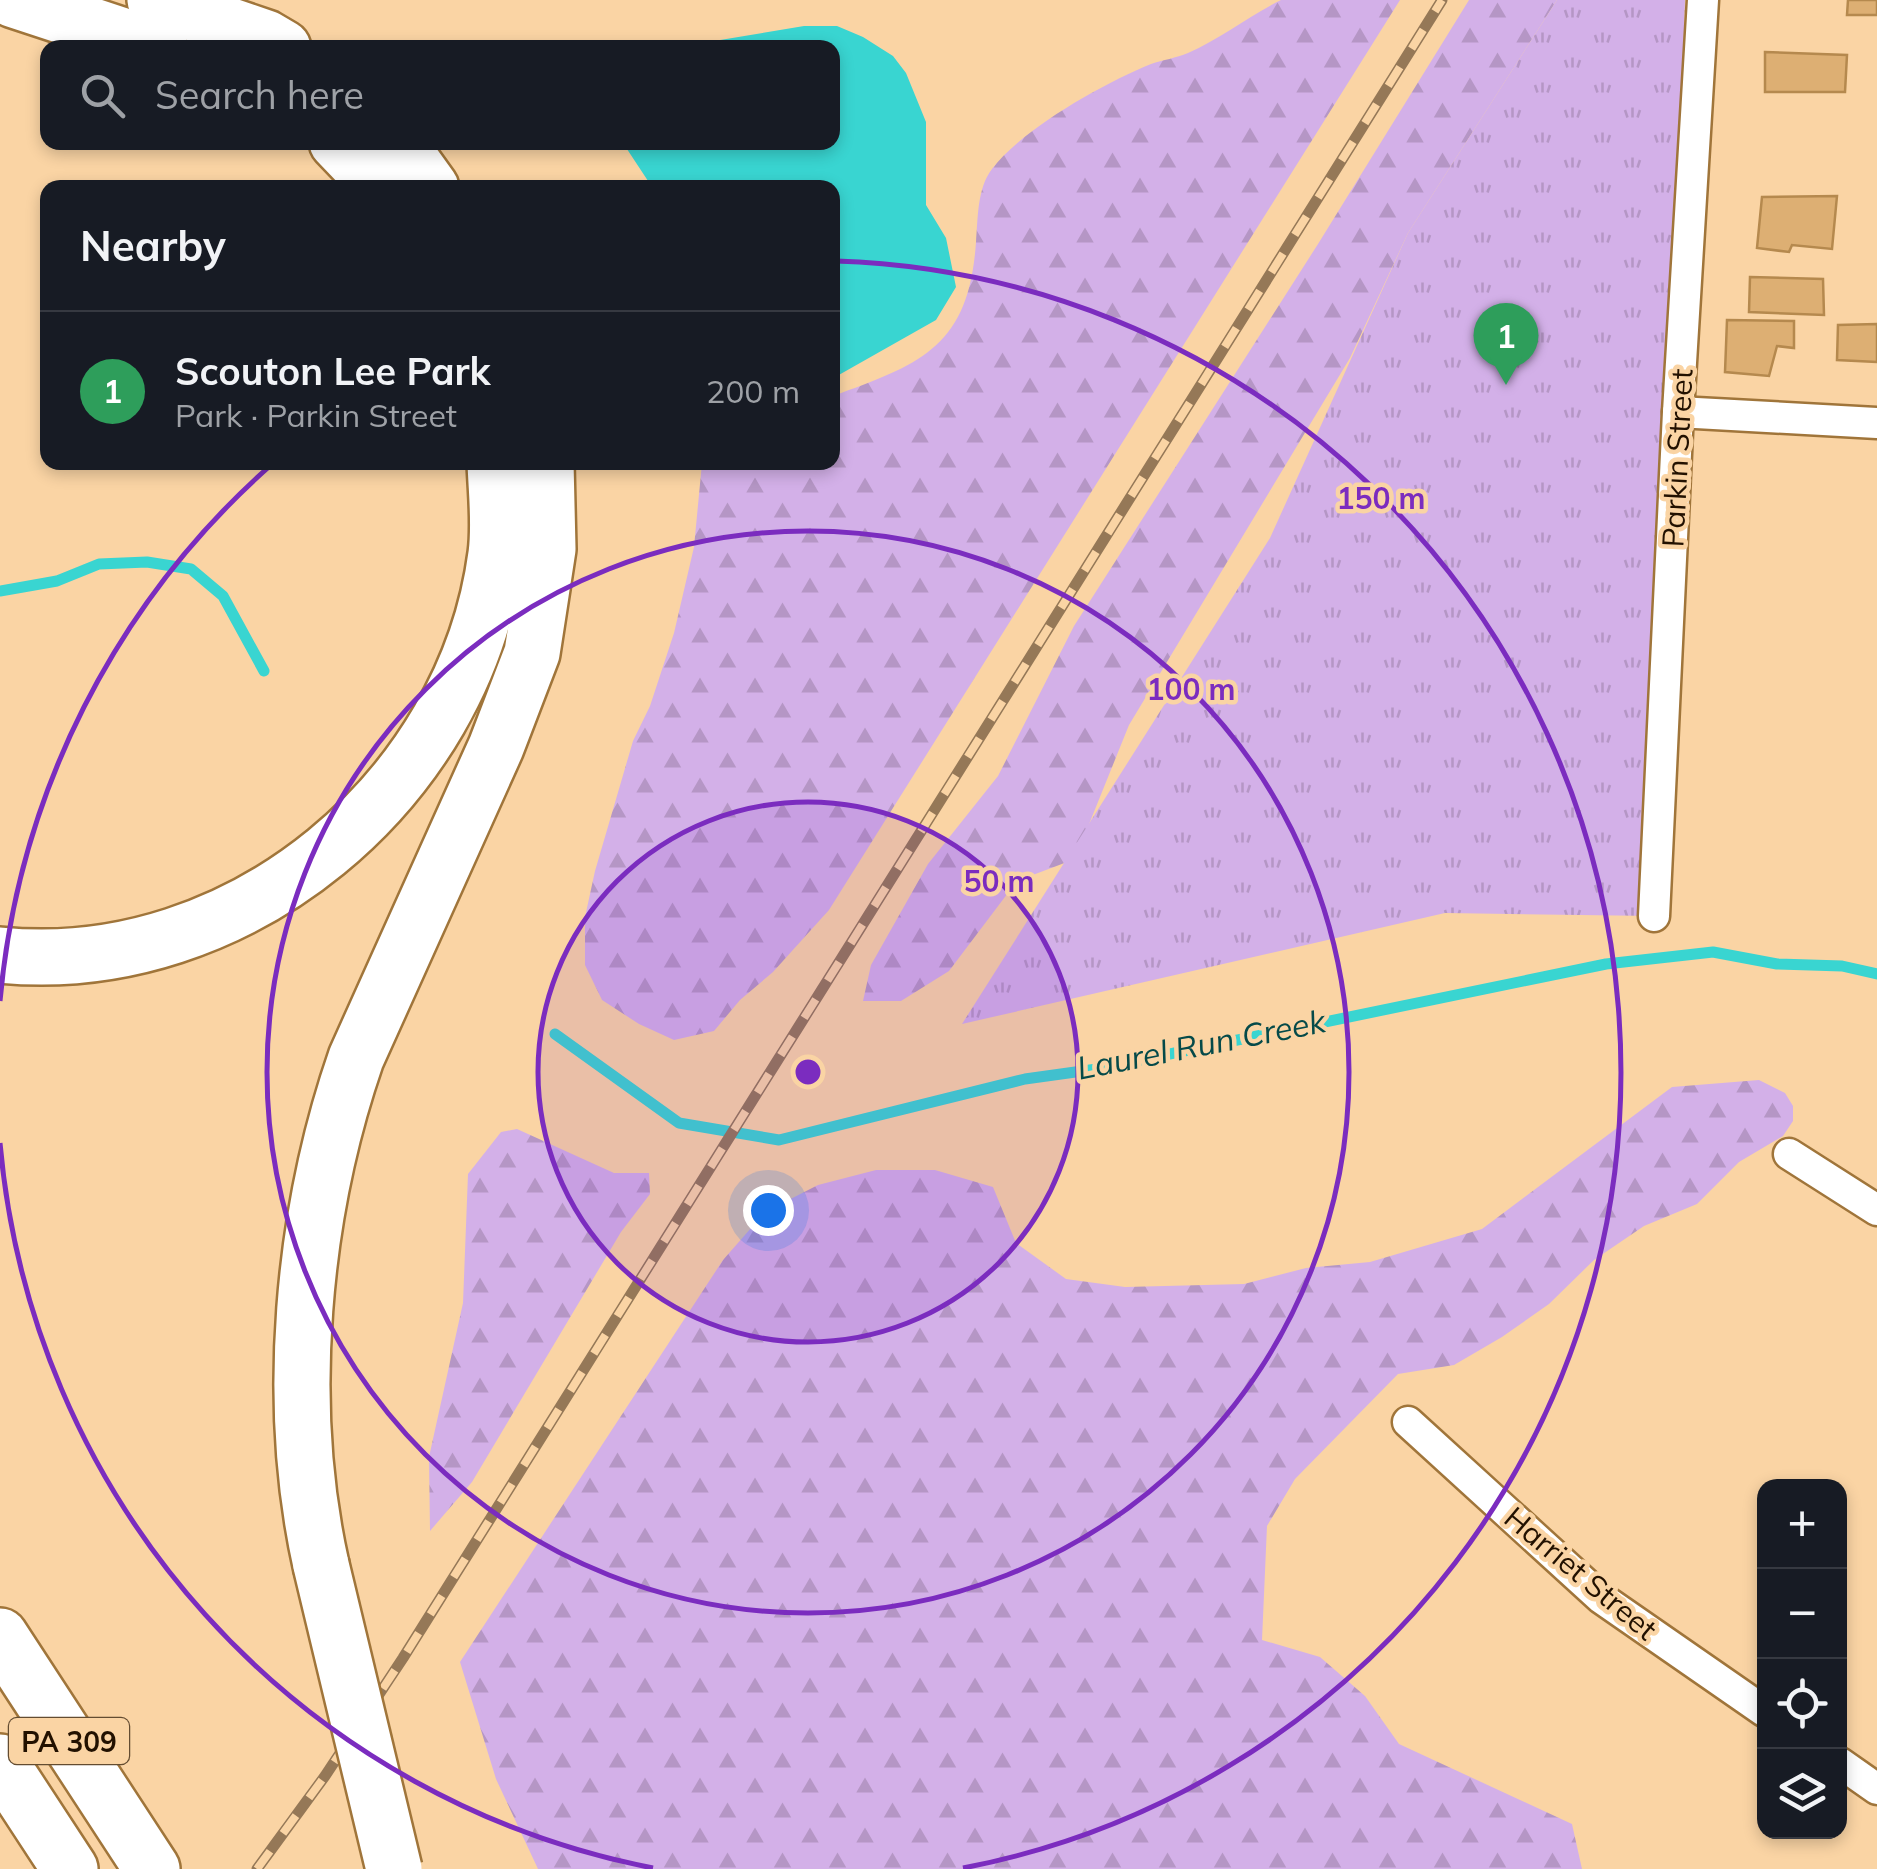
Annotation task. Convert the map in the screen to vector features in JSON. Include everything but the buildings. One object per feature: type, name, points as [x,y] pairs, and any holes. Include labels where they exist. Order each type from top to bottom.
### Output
[{"type":"highway","points":[[14,0],[136,40]]},
{"type":"highway","points":[[154,0],[269,40]]},
{"type":"highway","points":[[345,150],[373,180]]},
{"type":"highway","points":[[404,150],[425,180]]},
{"type":"highway","points":[[0,956],[104,952],[167,938],[207,924],[276,889],[366,818],[432,734],[473,646],[496,552],[495,470]]},
{"type":"highway","points":[[394,1869],[311,1519],[301,1386],[311,1257],[340,1103],[356,1058],[496,747],[532,653],[548,549],[546,470]]},
{"type":"highway","name":"PA 309","points":[[0,1636],[145,1858]]},
{"type":"highway","name":"PA 309","points":[[0,1762],[70,1869]]},
{"type":"street","name":"Parkin Street","points":[[1654,916],[1678,412],[1704,0]]},
{"type":"street","points":[[1678,412],[1877,423]]},
{"type":"street","points":[[1788,1154],[1877,1210]]},
{"type":"street","name":"Harriet Street","points":[[1408,1422],[1600,1598],[1757,1706]]},
{"type":"street","points":[[1847,1768],[1877,1789]]},
{"type":"green space","points":[[1281,0],[1400,0],[829,910],[714,1031],[674,1040],[639,1024],[602,1000],[585,965],[585,917],[633,741],[650,706],[674,633],[694,547],[701,470],[840,470],[840,393],[915,361],[951,328],[963,306],[971,277],[983,185],[992,169],[1023,138],[1088,95],[1151,64],[1200,47]]},
{"type":"green space","points":[[1469,0],[1557,0],[1408,233],[1350,358],[1129,725],[1075,859],[1017,881],[949,971],[901,1001],[863,1001],[871,965],[928,864],[998,776],[1074,626]]},
{"type":"green space","points":[[1557,0],[1685,0],[1654,916],[1445,913],[962,1024],[1270,538],[1408,233]]},
{"type":"green space","points":[[1759,1080],[1785,1093],[1793,1106],[1793,1121],[1783,1136],[1739,1162],[1697,1204],[1644,1226],[1594,1260],[1549,1304],[1502,1337],[1454,1365],[1398,1374],[1295,1479],[1267,1526],[1262,1640],[1320,1657],[1365,1696],[1399,1744],[1572,1824],[1582,1869],[538,1869],[496,1779],[460,1662],[723,1260],[765,1212],[818,1185],[876,1170],[935,1170],[993,1187],[1016,1243],[1066,1279],[1125,1287],[1244,1284],[1306,1268],[1370,1262],[1482,1229],[1672,1087]]},
{"type":"green space","points":[[517,1129],[614,1173],[649,1173],[650,1194],[621,1232],[472,1482],[430,1531],[429,1457],[463,1303],[468,1174],[501,1132]]},
{"type":"water","points":[[804,26],[837,26],[893,56],[906,73],[926,122],[926,205],[946,238],[956,287],[936,320],[840,374],[840,180],[647,180],[628,150],[840,150],[840,40],[720,40]]},
{"type":"waterway","name":"Laurel Run Creek","points":[[0,591],[57,581],[99,564],[147,562],[191,569],[223,596],[264,671]]},
{"type":"waterway","name":"Laurel Run Creek","points":[[555,1034],[679,1123],[779,1140],[1025,1079],[1097,1069],[1606,964],[1713,952],[1777,964],[1842,966],[1877,974]]},
{"type":"railway","points":[[257,1869],[325,1776],[403,1658],[1442,0]]},
{"type":"place","name":"Scouton Lee Park","points":[[1506,385]]}]
